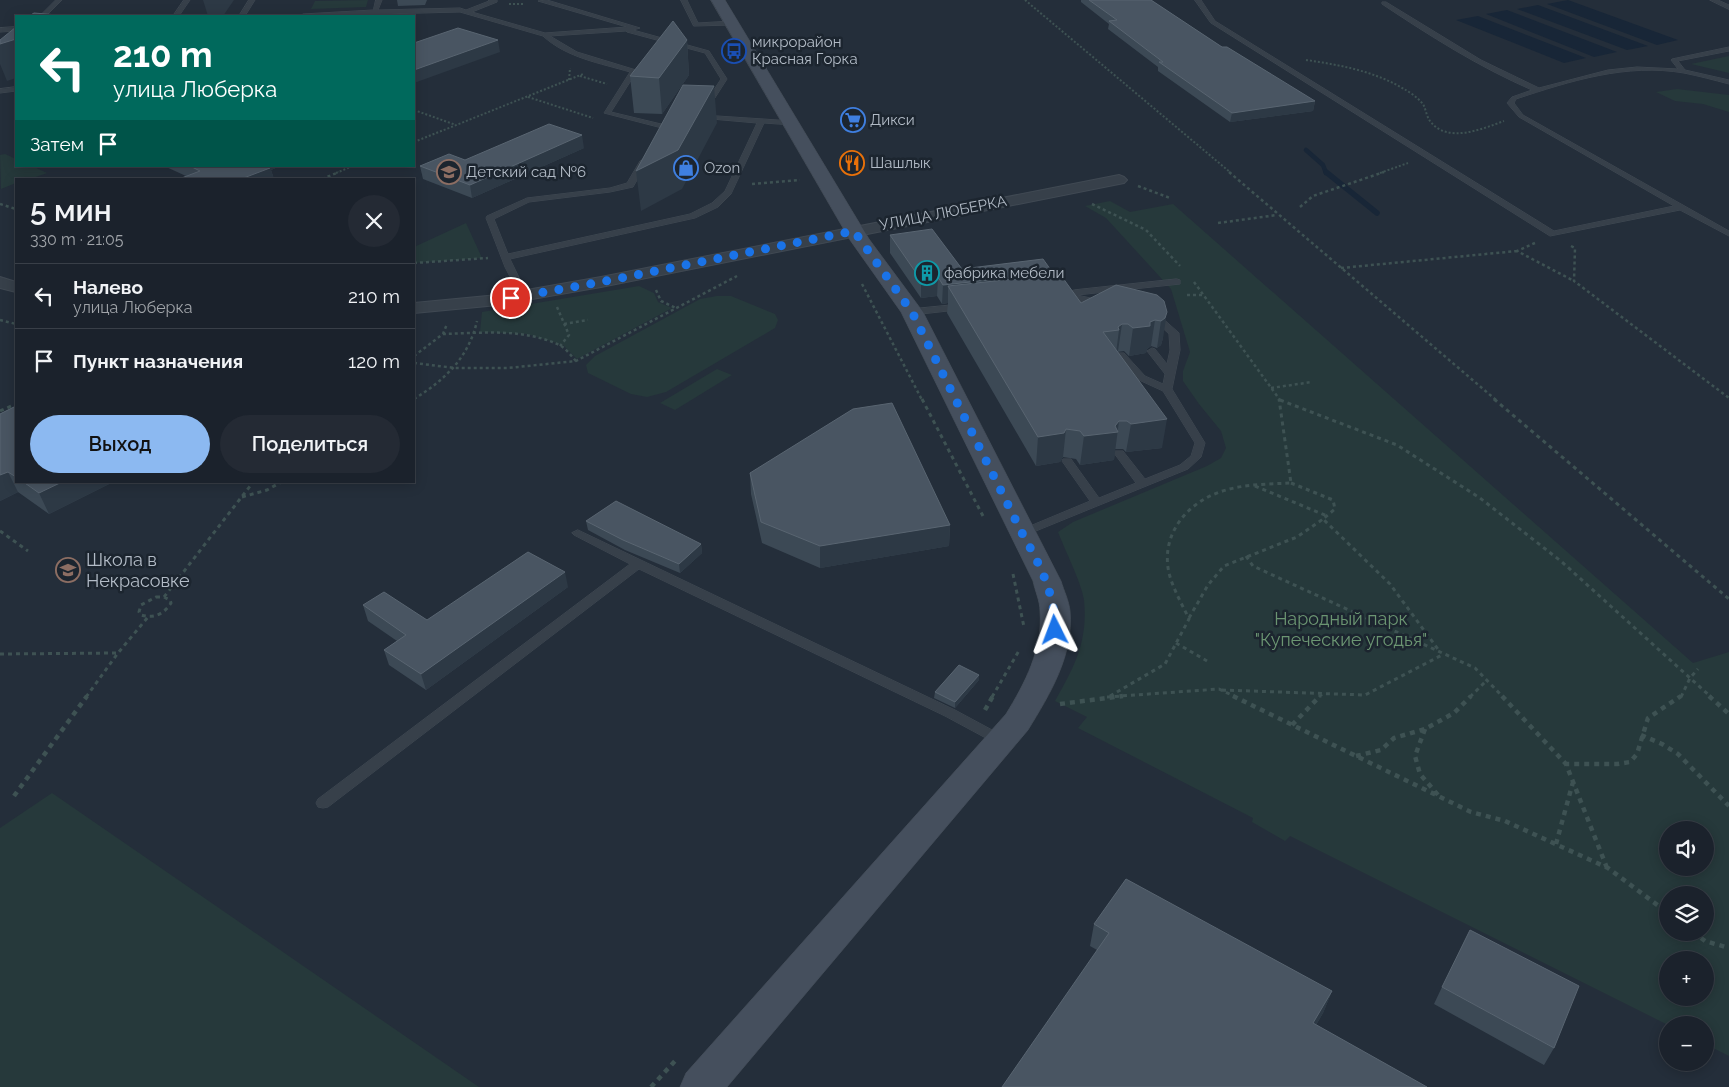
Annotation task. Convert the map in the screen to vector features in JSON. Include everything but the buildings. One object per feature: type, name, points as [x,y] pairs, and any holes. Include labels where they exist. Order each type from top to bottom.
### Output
[{"type":"street","points":[[701,1087],[1017,722],[1037,690],[1052,650],[1055,630],[1055,609],[1047,581],[912,312],[854,231],[718,0]]},
{"type":"street","name":"УЛИЦА ЛЮБЕРКА","points":[[415,308],[524,296],[1119,180]]},
{"type":"street","points":[[0,282],[15,287]]},
{"type":"lane","points":[[44,15],[58,0]]},
{"type":"lane","points":[[177,15],[187,0]]},
{"type":"lane","points":[[243,15],[252,0]]},
{"type":"lane","points":[[375,12],[379,0]]},
{"type":"lane","points":[[465,12],[495,1],[491,0]]},
{"type":"lane","points":[[338,15],[375,12],[388,14],[450,7],[545,35],[637,28],[541,1],[544,0]]},
{"type":"lane","points":[[684,0],[696,25],[732,23]]},
{"type":"lane","points":[[1198,0],[1213,22],[1553,234],[1682,207]]},
{"type":"lane","points":[[1713,0],[1729,7]]},
{"type":"lane","points":[[1384,3],[1449,46],[1507,77],[1539,90]]},
{"type":"lane","points":[[0,30],[15,29]]},
{"type":"lane","points":[[623,29],[707,52],[724,79],[710,103],[702,107]]},
{"type":"lane","points":[[8,38],[15,34]]},
{"type":"lane","points":[[545,35],[551,42],[566,50],[634,71],[607,113],[661,129],[686,115]]},
{"type":"lane","points":[[1683,71],[1674,60],[1729,49]]},
{"type":"lane","points":[[1729,82],[1683,71],[1646,68],[1621,70],[1568,80],[1514,98],[1510,103],[1520,116],[1729,234]]},
{"type":"lane","points":[[0,91],[15,89]]},
{"type":"lane","points":[[695,116],[792,123]]},
{"type":"lane","points":[[506,257],[692,216],[715,205],[728,192],[761,122]]},
{"type":"lane","points":[[524,296],[490,218],[527,200],[610,190],[630,185],[647,154]]},
{"type":"lane","points":[[1108,305],[1060,295],[1177,282]]},
{"type":"lane","points":[[1136,286],[1145,296]]},
{"type":"lane","points":[[912,312],[977,305]]},
{"type":"lane","points":[[1141,314],[1158,318],[1174,334],[1175,350],[1167,389]]},
{"type":"lane","points":[[1152,351],[1170,374]]},
{"type":"lane","points":[[1022,533],[1184,467],[1196,457],[1200,443],[1167,389],[1142,378],[1121,354]]},
{"type":"lane","points":[[1119,453],[1143,484]]},
{"type":"lane","points":[[1067,461],[1097,503]]},
{"type":"lane","points":[[578,533],[638,564],[950,713],[1002,741]]},
{"type":"lane","points":[[323,803],[638,564]]},
{"type":"path","points":[[1025,0],[1729,600]]},
{"type":"path","points":[[1265,54],[1346,65],[1371,72],[1402,87],[1422,103],[1429,120],[1439,129],[1456,133],[1472,132],[1520,116]]},
{"type":"path","points":[[415,142],[610,63]]},
{"type":"path","points":[[579,75],[622,88]]},
{"type":"path","points":[[415,110],[456,125]]},
{"type":"path","points":[[1300,206],[1313,196],[1343,188],[1427,156]]},
{"type":"path","points":[[324,178],[351,167]]},
{"type":"path","points":[[731,185],[806,180]]},
{"type":"path","points":[[1119,180],[1170,198]]},
{"type":"path","points":[[0,204],[15,209]]},
{"type":"path","points":[[1218,223],[1277,215]]},
{"type":"path","points":[[1341,268],[1517,251],[1553,234],[1575,248],[1574,281]]},
{"type":"path","points":[[1517,251],[1574,281],[1729,398]]},
{"type":"path","points":[[415,264],[506,257]]},
{"type":"path","points":[[415,363],[455,368],[508,368],[576,361],[743,272]]},
{"type":"path","points":[[648,287],[657,291],[661,301],[676,308]]},
{"type":"path","points":[[554,300],[570,335],[560,346]]},
{"type":"path","points":[[415,398],[425,393],[455,368],[476,333],[478,318]]},
{"type":"path","points":[[0,320],[15,324]]},
{"type":"path","points":[[564,324],[588,320]]},
{"type":"path","points":[[415,355],[443,334],[449,321]]},
{"type":"path","points":[[443,334],[527,335],[560,346],[576,361]]},
{"type":"path","points":[[1271,388],[1312,382]]},
{"type":"path","points":[[1280,400],[1397,446],[1480,498],[1562,562],[1729,714]]},
{"type":"path","points":[[0,411],[15,404]]},
{"type":"path","points":[[164,597],[252,483]]},
{"type":"path","points":[[240,497],[267,490],[279,483]]},
{"type":"path","points":[[1189,619],[1208,585],[1224,566],[1297,537],[1335,509],[1333,500],[1290,483]]},
{"type":"path","points":[[1252,485],[1325,517],[1390,584],[1442,655]]},
{"type":"path","points":[[0,531],[28,552]]},
{"type":"path","points":[[1246,556],[1252,566],[1418,640],[1442,655],[1475,668],[1566,764],[1608,868]]},
{"type":"path","points":[[14,796],[118,653],[148,617],[160,614],[168,609],[171,603],[170,600],[164,597],[150,599],[141,605],[139,612],[148,617]]},
{"type":"path","points":[[1176,643],[1207,661]]},
{"type":"path","points":[[0,654],[118,653]]},
{"type":"path","points":[[1060,703],[1109,697],[1219,690],[1364,695],[1442,655]]},
{"type":"path","points":[[1566,764],[1617,764],[1630,762],[1637,754],[1641,735],[1648,718],[1681,697],[1690,678],[1698,670]]},
{"type":"path","points":[[1356,756],[1381,750],[1394,738],[1425,729],[1454,713],[1487,680]]},
{"type":"path","points":[[1219,690],[1471,812],[1504,821],[1608,868],[1659,906]]},
{"type":"path","points":[[1292,725],[1322,694]]},
{"type":"path","points":[[1425,729],[1415,756],[1420,774],[1440,797]]},
{"type":"path","points":[[1641,735],[1662,744],[1678,754],[1729,806]]},
{"type":"path","points":[[1556,844],[1573,782]]},
{"type":"path","points":[[1705,941],[1729,948]]},
{"type":"green space","points":[[368,0],[366,7],[311,9],[315,1]]},
{"type":"green space","points":[[1729,56],[1729,73],[1691,64]]},
{"type":"green space","points":[[1677,89],[1729,95],[1729,112],[1703,104],[1675,101],[1656,92]]},
{"type":"green space","points":[[5,154],[15,159],[15,167],[34,167],[47,173],[33,178],[15,178],[15,183],[1,189],[0,155]]},
{"type":"green space","name":"Народный парк \"Купеческие угодья\"","points":[[1110,201],[1130,212],[1173,204],[1693,663],[1729,652],[1729,1056],[1714,1048],[1714,1016],[1659,1016],[1659,1020],[1290,836],[1285,841],[1252,822],[1253,818],[1078,728],[1087,717],[1055,701],[1069,676],[1078,653],[1082,641],[1085,615],[1083,593],[1058,532],[1073,522],[1207,466],[1221,458],[1226,448],[1221,431],[1183,381],[1183,371],[1190,352],[1171,289],[1106,218],[1085,206]]},
{"type":"green space","points":[[466,223],[482,258],[415,263],[415,247]]},
{"type":"green space","points":[[639,286],[654,293],[658,302],[672,308],[577,359],[563,345],[527,334],[480,332],[482,312]]},
{"type":"green space","points":[[731,296],[775,314],[778,320],[775,328],[666,392],[647,397],[631,394],[588,373],[586,365],[595,356],[700,299]]},
{"type":"green space","points":[[717,369],[732,375],[675,410],[660,403]]},
{"type":"green space","points":[[52,793],[479,1087],[0,1087],[0,828]]},
{"type":"water","points":[[1568,0],[1678,40],[1657,45],[1547,4]]},
{"type":"water","points":[[1538,5],[1648,46],[1627,50],[1517,9]]},
{"type":"water","points":[[1507,10],[1617,52],[1594,57],[1486,14]]},
{"type":"water","points":[[1478,16],[1586,58],[1564,63],[1456,20]]},
{"type":"waterway","points":[[1306,150],[1323,165],[1326,173]]},
{"type":"waterway","points":[[1326,172],[1377,213]]},
{"type":"place","name":"микрорайон Красная Горка","points":[[734,51]]},
{"type":"place","name":"Дикси","points":[[853,120]]},
{"type":"place","name":"Шашлык","points":[[852,163]]},
{"type":"place","name":"Ozon","points":[[686,168]]},
{"type":"place","name":"Детский сад №6","points":[[449,172]]},
{"type":"place","name":"фабрика мебели","points":[[927,273]]},
{"type":"place","name":"Школа в Некрасовке","points":[[68,570]]},
{"type":"route","points":[[511,298],[601,282],[854,231],[912,312],[1039,564],[1047,581],[1055,609],[1055,630]]}]
